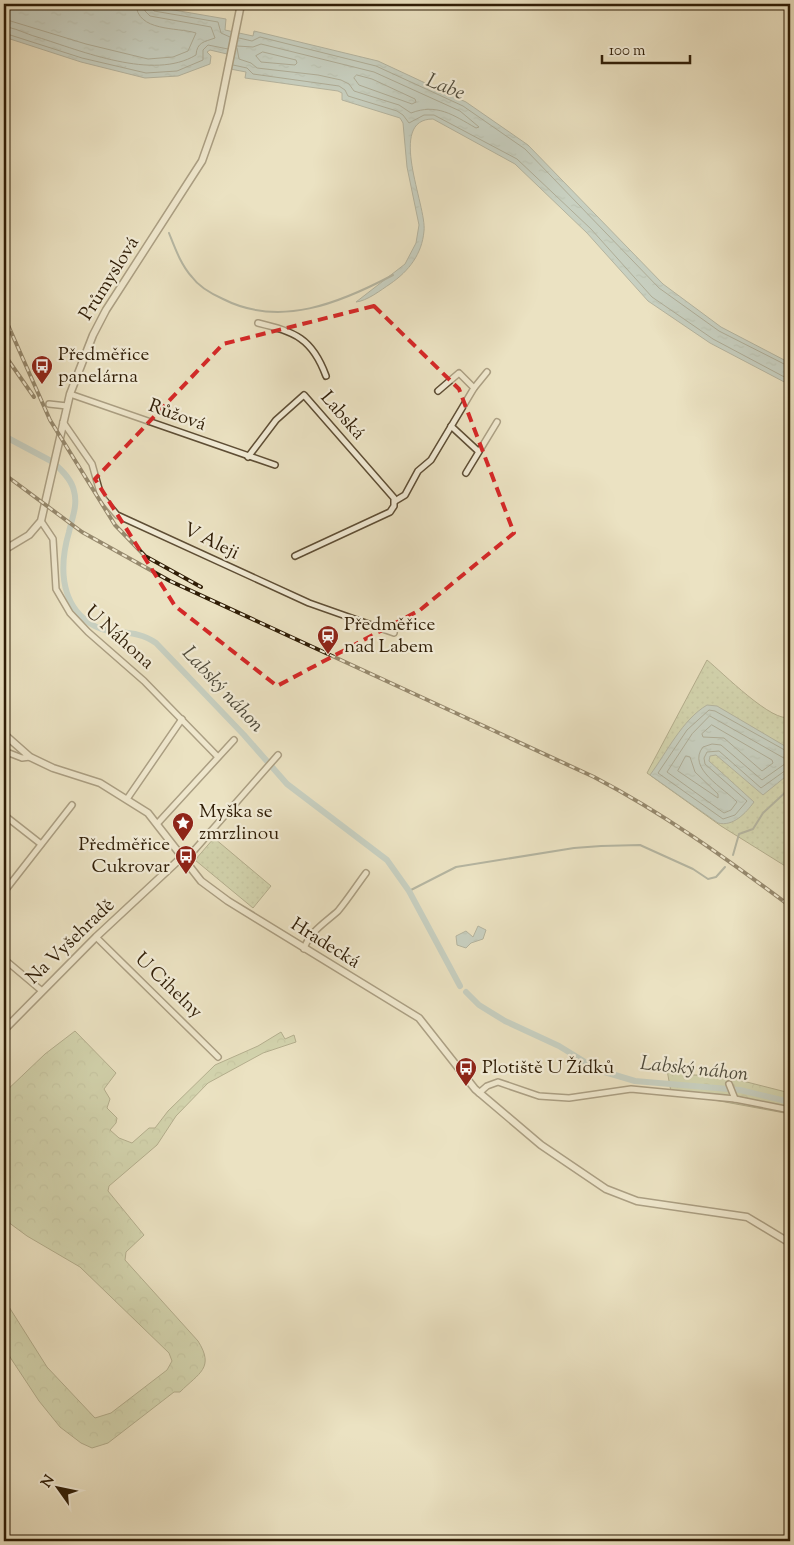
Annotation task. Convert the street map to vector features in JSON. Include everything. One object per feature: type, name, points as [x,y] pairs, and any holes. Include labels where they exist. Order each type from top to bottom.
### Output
[{"type":"street","name":"Průmyslová","points":[[41,521],[66,406],[98,324],[202,161],[219,113],[241,4]]},
{"type":"street","name":"Labská","points":[[258,323],[291,331],[310,345],[316,351],[326,376]]},
{"type":"street","points":[[295,556],[390,512],[394,500],[407,494],[418,471],[431,460],[474,388],[487,372]]},
{"type":"street","points":[[438,391],[459,373],[474,388]]},
{"type":"street","name":"Růžová","points":[[70,394],[275,465]]},
{"type":"street","name":"Labská","points":[[248,457],[276,420],[304,395],[394,500]]},
{"type":"street","points":[[49,404],[66,406]]},
{"type":"street","name":"V Aleji","points":[[63,422],[92,464],[101,496],[117,515],[309,603],[394,633]]},
{"type":"street","points":[[466,473],[497,422]]},
{"type":"street","points":[[450,426],[478,451]]},
{"type":"street","points":[[4,550],[29,535],[41,521]]},
{"type":"street","name":"U Náhona","points":[[41,521],[53,539],[56,589],[70,613],[88,632],[144,681],[218,757]]},
{"type":"street","points":[[127,799],[182,719]]},
{"type":"street","name":"Hradecká","points":[[4,734],[30,757],[53,768],[95,781],[148,813],[201,881],[228,902],[419,1018],[479,1093],[541,1145],[606,1189],[637,1201],[747,1217],[785,1238],[790,1243]]},
{"type":"street","points":[[157,824],[234,740]]},
{"type":"street","points":[[4,751],[22,758],[30,757]]},
{"type":"street","points":[[182,857],[190,855],[278,755]]},
{"type":"street","points":[[4,892],[72,805]]},
{"type":"street","points":[[4,815],[41,844]]},
{"type":"street","name":"Na Vyšehradě","points":[[4,1030],[96,938],[182,857]]},
{"type":"street","points":[[304,949],[306,943],[328,918],[337,912],[366,873]]},
{"type":"street","name":"U Cihelny","points":[[96,938],[218,1057]]},
{"type":"street","points":[[4,959],[42,991]]},
{"type":"street","points":[[479,1093],[487,1086],[498,1082],[539,1096],[569,1098],[631,1089],[734,1097],[790,1110]]},
{"type":"street","points":[[729,1084],[734,1097]]},
{"type":"highlighted area","points":[[374,306],[459,389],[514,533],[420,610],[277,686],[175,606],[95,479],[223,344]]},
{"type":"green space","points":[[707,660],[760,705],[782,717],[790,717],[790,869],[721,826],[647,773]]},
{"type":"green space","points":[[214,838],[271,886],[253,908],[195,860]]},
{"type":"green space","points":[[75,1031],[116,1073],[104,1089],[110,1099],[107,1108],[117,1118],[116,1123],[110,1130],[119,1138],[132,1143],[149,1128],[155,1128],[168,1111],[215,1065],[258,1046],[281,1032],[285,1039],[294,1035],[296,1042],[263,1053],[208,1083],[176,1116],[157,1145],[109,1186],[108,1191],[144,1235],[126,1252],[125,1260],[198,1341],[203,1350],[205,1364],[199,1375],[180,1392],[174,1392],[108,1443],[92,1448],[81,1443],[60,1427],[39,1401],[4,1348],[4,1299],[47,1367],[95,1418],[111,1413],[167,1370],[172,1361],[169,1353],[80,1267],[27,1236],[4,1219],[4,1093],[45,1054]]},
{"type":"green space","points":[[670,1068],[694,1075],[732,1076],[735,1079],[790,1093],[790,1114],[671,1092],[667,1070]]},
{"type":"water","points":[[4,4],[139,4],[226,19],[225,30],[253,36],[254,31],[378,61],[466,102],[528,145],[663,284],[721,327],[790,363],[790,385],[710,343],[648,301],[587,233],[515,164],[433,119],[419,123],[412,133],[410,148],[423,219],[424,231],[421,247],[409,268],[397,279],[378,292],[356,302],[405,264],[416,243],[419,225],[407,167],[403,123],[400,118],[342,100],[342,93],[338,91],[245,78],[246,72],[225,68],[227,54],[210,50],[207,52],[211,56],[210,64],[178,76],[145,78],[81,62],[4,37]]},
{"type":"water","points":[[707,705],[717,706],[790,749],[790,773],[763,795],[716,755],[710,756],[709,761],[754,802],[739,818],[724,824],[718,823],[650,775],[682,728],[698,711]]},
{"type":"water","points":[[478,926],[486,930],[483,939],[471,943],[466,948],[457,945],[456,936],[466,931],[473,937]]},
{"type":"waterway","points":[[169,233],[181,262],[198,284],[214,295],[244,307],[288,312],[310,308],[352,295],[393,275]]},
{"type":"waterway","name":"Labský náhon","points":[[4,436],[51,461],[65,474],[73,487],[75,506],[66,542],[63,564],[68,597],[80,615],[99,628],[108,631],[136,634],[156,643],[244,735],[287,784],[387,860],[409,891],[460,986]]},
{"type":"waterway","points":[[733,855],[739,834],[753,829],[763,813],[790,788]]},
{"type":"waterway","points":[[409,891],[456,867],[574,848],[640,845],[693,869],[708,879],[716,877],[725,867]]},
{"type":"waterway","name":"Labský náhon","points":[[466,992],[479,1005],[505,1021],[559,1046],[598,1070],[635,1081],[740,1090],[790,1102]]},
{"type":"railway","points":[[4,316],[50,420],[115,525],[145,556],[201,587]]},
{"type":"railway","points":[[4,354],[34,397]]},
{"type":"railway","points":[[4,474],[82,532],[170,581],[594,777],[620,791],[694,837],[790,906]]},
{"type":"place","name":"Předměřice panelárna","points":[[42,385]]},
{"type":"place","name":"Předměřice nad Labem","points":[[328,655]]},
{"type":"place","name":"Myška se zmrzlinou","points":[[183,842]]},
{"type":"place","name":"Předměřice Cukrovar","points":[[186,875]]},
{"type":"place","name":"Plotiště U Žídků","points":[[466,1087]]},
{"type":"water label","name":"Labe","points":[[445,88]]}]
